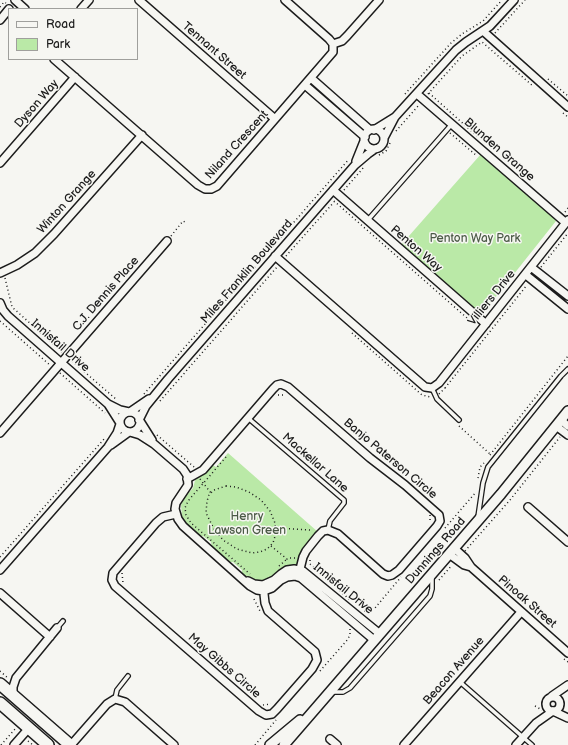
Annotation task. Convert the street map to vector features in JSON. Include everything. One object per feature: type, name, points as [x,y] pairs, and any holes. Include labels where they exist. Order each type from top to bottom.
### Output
[{"type":"main road","points":[[0,684],[70,745]]},
{"type":"main road","points":[[0,703],[48,745]]},
{"type":"main road","points":[[29,728],[38,718]]},
{"type":"street","points":[[82,8],[89,0]]},
{"type":"street","name":"Tennant Street","points":[[139,0],[275,119]]},
{"type":"street","points":[[285,0],[333,44],[347,36],[379,0]]},
{"type":"street","points":[[365,139],[372,130],[395,117],[456,50],[496,20],[514,0]]},
{"type":"street","points":[[15,1],[24,8]]},
{"type":"street","points":[[0,20],[8,10]]},
{"type":"street","points":[[483,31],[565,109]]},
{"type":"street","name":"Niland Crescent","points":[[55,60],[198,185],[209,190],[217,186],[332,54],[334,48],[333,44]]},
{"type":"street","name":"Dyson Way","points":[[0,163],[75,77]]},
{"type":"street","points":[[311,78],[372,130],[381,133],[384,138]]},
{"type":"street","points":[[305,85],[365,139],[369,148],[376,152],[381,147],[384,138],[390,132],[395,117]]},
{"type":"street","name":"Blunden Grange","points":[[417,94],[567,221]]},
{"type":"street","name":"Winton Grange","points":[[1,272],[17,265],[35,253],[54,234],[142,135]]},
{"type":"street","name":"Miles Franklin Boulevard","points":[[354,165],[365,139]]},
{"type":"street","name":"Miles Franklin Boulevard","points":[[139,421],[146,406],[155,393],[354,165],[368,154],[376,152]]},
{"type":"street","name":"Penton Way","points":[[333,190],[486,324]]},
{"type":"street","name":"Villiers Drive","points":[[432,388],[439,383],[526,275],[567,221]]},
{"type":"street","name":"C.J. Dennis Place","points":[[0,433],[167,241]]},
{"type":"street","points":[[275,256],[425,387],[432,388]]},
{"type":"street","points":[[531,267],[568,296]]},
{"type":"street","points":[[526,275],[568,309]]},
{"type":"street","name":"Innisfail Drive","points":[[1,308],[8,316],[108,404],[120,410],[129,412]]},
{"type":"street","name":"Banjo Paterson Circle","points":[[187,479],[203,470],[277,385],[281,384],[288,387],[370,458],[401,481],[436,511],[440,521],[435,529]]},
{"type":"street","name":"Miles Franklin Boulevard","points":[[129,412],[155,393]]},
{"type":"street","name":"Innisfail Drive","points":[[108,404],[120,424]]},
{"type":"street","name":"Dunnings Road","points":[[284,745],[377,637],[456,554],[478,522],[516,476],[563,428],[568,411]]},
{"type":"street","points":[[0,570],[108,447],[117,433],[122,416],[129,412],[136,414],[154,444]]},
{"type":"street","points":[[108,447],[137,429],[139,421]]},
{"type":"street","points":[[120,424],[123,430],[140,435],[154,444],[183,469],[187,475],[188,485],[176,504],[176,514],[183,526],[254,588],[264,588]]},
{"type":"street","points":[[528,507],[568,542]]},
{"type":"street","name":"May Gibbs Circle","points":[[176,514],[163,517],[156,523],[113,573],[112,580],[115,586],[259,711],[266,715],[272,714],[277,710],[312,669],[317,660],[315,652],[268,611],[265,603],[264,588]]},
{"type":"street","points":[[299,573],[303,557],[323,531],[328,530],[338,534],[380,572],[388,576],[392,575],[398,570],[435,529]]},
{"type":"street","name":"Pinoak Street","points":[[456,554],[568,653]]},
{"type":"street","name":"Innisfail Drive","points":[[264,588],[272,588],[284,578],[299,573],[310,575],[377,637]]},
{"type":"street","points":[[0,593],[50,637]]},
{"type":"street","name":"Beacon Avenue","points":[[404,745],[521,612]]},
{"type":"street","points":[[13,696],[15,680],[57,628]]},
{"type":"street","points":[[536,723],[547,699],[568,686]]},
{"type":"street","points":[[516,745],[536,723],[558,708],[568,686]]},
{"type":"street","points":[[552,696],[557,698],[568,717]]},
{"type":"street","points":[[70,745],[107,704],[116,699],[125,702],[174,745]]},
{"type":"street","name":"Dunnings Road","points":[[270,745],[319,704]]},
{"type":"street","points":[[545,705],[548,709],[568,717]]},
{"type":"street","points":[[14,745],[29,728]]},
{"type":"street","points":[[330,739],[337,745]]},
{"type":"lane","points":[[368,221],[452,124]]},
{"type":"lane","points":[[478,522],[483,483],[488,467],[561,376],[568,370]]},
{"type":"lane","points":[[432,388],[437,400],[459,420]]},
{"type":"lane","name":"Mackellar Lane","points":[[248,418],[344,500],[344,503],[330,521],[328,530]]},
{"type":"lane","points":[[329,692],[347,691],[430,596],[435,577]]},
{"type":"lane","points":[[57,628],[63,621]]},
{"type":"lane","points":[[116,699],[117,690],[128,676]]},
{"type":"lane","points":[[460,682],[532,745]]},
{"type":"path","points":[[405,94],[451,43],[483,21],[502,0]]},
{"type":"path","points":[[495,33],[525,0]]},
{"type":"path","points":[[376,152],[386,151],[389,148],[390,132],[423,99],[462,56],[482,42],[534,87]]},
{"type":"path","points":[[565,109],[568,117]]},
{"type":"path","points":[[137,407],[134,404],[350,157]]},
{"type":"path","points":[[339,196],[366,164]]},
{"type":"path","points":[[157,404],[334,202],[475,325]]},
{"type":"path","points":[[167,241],[183,221],[185,222]]},
{"type":"path","points":[[1,272],[12,306],[123,405],[120,410]]},
{"type":"path","points":[[445,388],[527,285]]},
{"type":"path","points":[[277,395],[286,395]]},
{"type":"path","points":[[459,420],[459,427],[491,454]]},
{"type":"path","points":[[435,577],[510,500],[563,428]]},
{"type":"path","points":[[153,432],[189,462],[198,473],[200,480],[211,493]]},
{"type":"path","points":[[0,557],[107,435]]},
{"type":"path","points":[[226,457],[186,504],[185,511],[187,517],[197,528],[253,576]]},
{"type":"path","points":[[231,486],[249,492],[261,500],[267,508],[274,518],[276,528],[276,536],[273,543],[264,550],[248,552],[231,546],[217,534],[208,519],[206,504],[211,493],[221,487],[231,486]]},
{"type":"path","points":[[430,515],[429,525],[435,529]]},
{"type":"path","points":[[276,528],[311,530]]},
{"type":"path","points":[[277,568],[287,559]]},
{"type":"path","points":[[122,573],[122,583]]},
{"type":"path","points":[[263,705],[272,704]]},
{"type":"path","points":[[1,745],[15,729]]},
{"type":"green space","name":"Penton Way Park","points":[[481,154],[556,221],[483,313],[474,308],[401,245]]},
{"type":"green space","name":"Henry Lawson Green","points":[[228,453],[318,532],[296,566],[271,580],[259,582],[249,579],[242,574],[242,570],[233,562],[230,562],[212,547],[211,542],[188,527],[182,517],[181,505],[184,498],[193,488],[196,477],[211,464],[216,467]]}]
